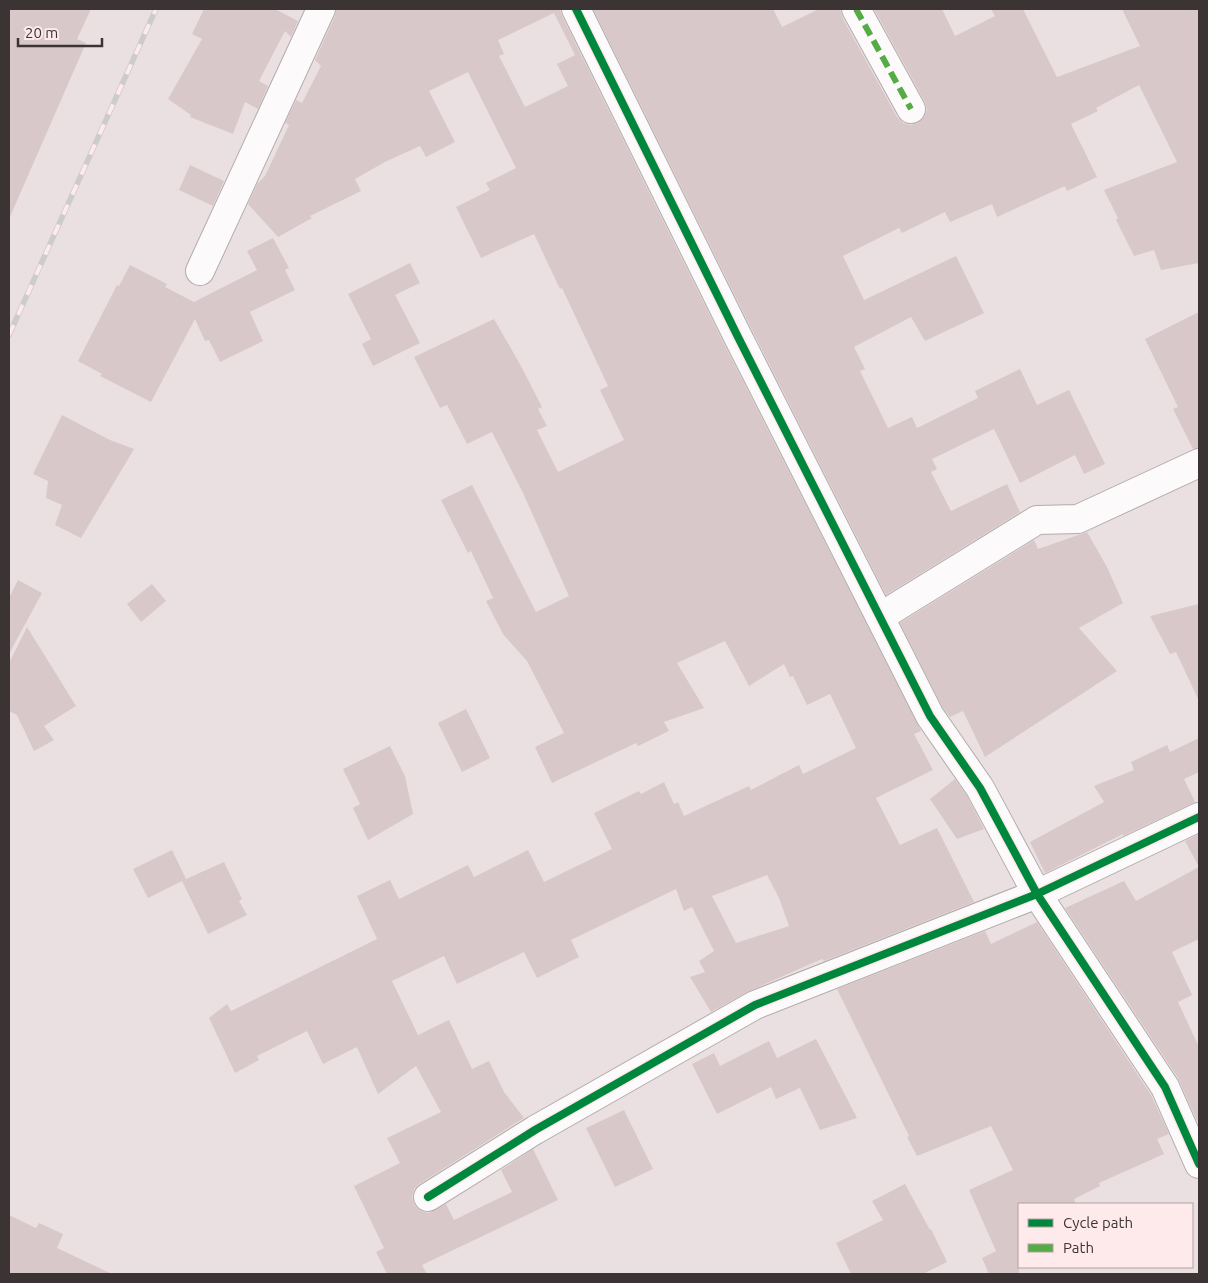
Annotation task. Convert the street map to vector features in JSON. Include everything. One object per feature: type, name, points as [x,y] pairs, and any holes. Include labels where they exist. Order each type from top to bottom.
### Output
[{"type":"street","points":[[200,271],[321,9]]},
{"type":"street","points":[[576,9],[742,345],[930,716],[980,788],[1037,894],[1166,1087],[1199,1164]]},
{"type":"street","points":[[856,9],[911,109]]},
{"type":"street","points":[[880,617],[1037,520],[1078,519],[1199,463]]},
{"type":"street","points":[[428,1197],[535,1130],[755,1005],[1037,894],[1199,817]]},
{"type":"building","points":[[9,9],[91,9],[77,39],[86,43],[9,219]]},
{"type":"building","points":[[204,9],[275,9],[298,21],[291,37],[285,31],[259,81],[268,86],[258,109],[245,102],[233,134],[190,117],[191,115],[168,99],[202,39],[192,34]]},
{"type":"building","points":[[336,9],[560,9],[724,344],[921,731],[914,734],[933,770],[876,798],[900,845],[937,828],[974,902],[824,961],[822,959],[749,991],[711,1012],[690,977],[705,972],[699,961],[714,951],[692,907],[684,911],[676,889],[571,940],[579,957],[537,978],[524,952],[457,984],[444,956],[392,981],[418,1035],[449,1020],[472,1069],[489,1061],[504,1092],[524,1118],[419,1184],[414,1189],[412,1197],[415,1206],[421,1211],[429,1213],[446,1204],[454,1220],[512,1192],[501,1170],[533,1149],[558,1200],[422,1265],[427,1274],[387,1274],[376,1252],[384,1248],[354,1186],[400,1163],[387,1138],[441,1112],[416,1066],[378,1094],[357,1047],[323,1064],[307,1031],[257,1056],[259,1060],[235,1073],[209,1018],[227,1004],[231,1011],[377,939],[357,896],[390,880],[399,899],[468,865],[474,877],[528,850],[544,882],[612,849],[594,813],[639,791],[641,794],[664,782],[674,804],[678,802],[684,816],[749,786],[751,790],[799,765],[803,774],[856,748],[830,694],[807,705],[793,676],[790,677],[784,664],[749,686],[725,641],[677,663],[704,708],[664,722],[669,731],[638,746],[636,743],[552,783],[535,747],[564,733],[527,661],[503,634],[486,601],[493,598],[471,551],[468,553],[441,500],[472,485],[536,612],[569,596],[523,493],[492,432],[467,444],[447,405],[440,408],[414,357],[494,319],[542,407],[538,409],[547,426],[537,430],[558,472],[624,440],[600,390],[608,386],[562,288],[560,289],[534,234],[481,258],[456,207],[490,190],[486,183],[516,168],[468,72],[429,91],[455,142],[426,157],[420,146],[385,162],[355,179],[361,191],[310,216],[312,218],[278,237],[248,204],[257,184],[265,176],[289,125],[285,123],[296,100],[302,103],[321,66],[315,60],[335,16]],"holes":[[[554,13],[575,55],[557,64],[568,86],[525,107],[499,56],[504,54],[498,40]],[[767,875],[779,898],[789,926],[736,943],[712,896]]]},
{"type":"building","points":[[593,9],[773,9],[782,27],[819,9],[840,9],[842,17],[897,117],[903,123],[911,125],[918,123],[924,117],[927,110],[925,102],[874,9],[942,9],[955,36],[995,16],[991,9],[1023,9],[1057,77],[1140,46],[1122,9],[1199,9],[1199,263],[1161,270],[1154,250],[1134,256],[1104,190],[1177,162],[1139,85],[1096,108],[1098,111],[1071,124],[1097,177],[1067,191],[1065,186],[997,217],[992,204],[950,222],[945,212],[902,233],[899,228],[843,256],[864,300],[956,256],[984,313],[925,341],[911,317],[854,347],[865,369],[860,371],[888,428],[912,417],[917,428],[978,398],[975,391],[1020,369],[1037,405],[1069,390],[1105,464],[1084,474],[1075,455],[1020,483],[994,429],[932,459],[937,469],[931,472],[951,511],[1007,484],[1020,512],[886,595]]},
{"type":"building","points":[[190,165],[224,181],[213,206],[179,190]]},
{"type":"building","points":[[273,238],[289,268],[285,270],[295,290],[250,312],[263,341],[220,362],[209,340],[205,341],[195,319],[151,402],[100,376],[102,374],[78,361],[117,285],[119,286],[130,265],[167,284],[165,287],[194,302],[257,270],[247,251]]},
{"type":"building","points":[[410,263],[420,283],[395,295],[420,343],[373,366],[362,344],[371,339],[348,294]]},
{"type":"building","points":[[1199,312],[1199,448],[1193,449],[1173,409],[1178,407],[1145,339]]},
{"type":"building","points":[[62,415],[110,440],[134,449],[81,538],[55,525],[62,505],[46,498],[48,481],[33,474]]},
{"type":"building","points":[[1087,532],[1107,567],[1123,603],[1079,628],[1117,671],[985,757],[963,711],[950,717],[943,708],[900,623],[1034,540],[1038,549]]},
{"type":"building","points":[[18,580],[42,593],[9,654],[9,598]]},
{"type":"building","points":[[152,584],[166,601],[141,622],[127,604]]},
{"type":"building","points":[[1199,604],[1199,701],[1176,652],[1170,654],[1150,616]]},
{"type":"building","points":[[27,627],[76,706],[44,726],[54,740],[34,751],[17,715],[9,711],[9,663]]},
{"type":"building","points":[[466,709],[490,758],[462,772],[438,723]]},
{"type":"building","points":[[1199,738],[1199,772],[1184,779],[1195,802],[1123,836],[1123,834],[1045,873],[1030,842],[1104,802],[1094,786],[1134,770],[1131,762],[1167,745],[1170,752]]},
{"type":"building","points":[[390,746],[405,776],[413,814],[368,840],[353,808],[360,804],[343,769]]},
{"type":"building","points":[[955,779],[967,796],[984,829],[957,839],[930,799]]},
{"type":"building","points":[[1199,834],[1199,867],[1185,841]]},
{"type":"building","points":[[172,850],[186,879],[224,862],[242,899],[239,901],[247,915],[208,934],[182,881],[148,898],[133,869]]},
{"type":"building","points":[[1199,867],[1199,939],[1172,952],[1192,995],[1178,1002],[1199,1047],[1199,1120],[1197,1121],[1178,1078],[1065,908],[1124,881],[1136,901]]},
{"type":"building","points":[[1037,922],[1151,1095],[1169,1134],[1157,1139],[1164,1154],[1099,1183],[1100,1186],[1074,1199],[1076,1203],[1018,1203],[1019,1274],[989,1274],[982,1258],[996,1251],[969,1190],[1013,1170],[991,1126],[917,1156],[837,989],[985,931],[991,944]]},
{"type":"building","points":[[816,1039],[857,1118],[820,1130],[800,1088],[776,1099],[771,1087],[717,1114],[692,1064],[714,1053],[720,1066],[769,1041],[777,1058]]},
{"type":"building","points":[[624,1110],[653,1169],[615,1187],[586,1128]]},
{"type":"building","points":[[905,1184],[931,1229],[947,1262],[923,1274],[851,1274],[836,1243],[883,1220],[872,1201]]},
{"type":"building","points":[[9,1215],[36,1228],[39,1223],[63,1234],[57,1248],[112,1274],[9,1274]]},
{"type":"railway","points":[[9,335],[156,9]]},
{"type":"marked path","points":[[856,9],[911,109]]},
{"type":"cycle path","points":[[576,9],[738,337],[930,716],[980,788],[1037,894],[1165,1087],[1199,1164]]},
{"type":"cycle path","points":[[428,1197],[535,1130],[755,1005],[1037,894],[1199,817]]}]
